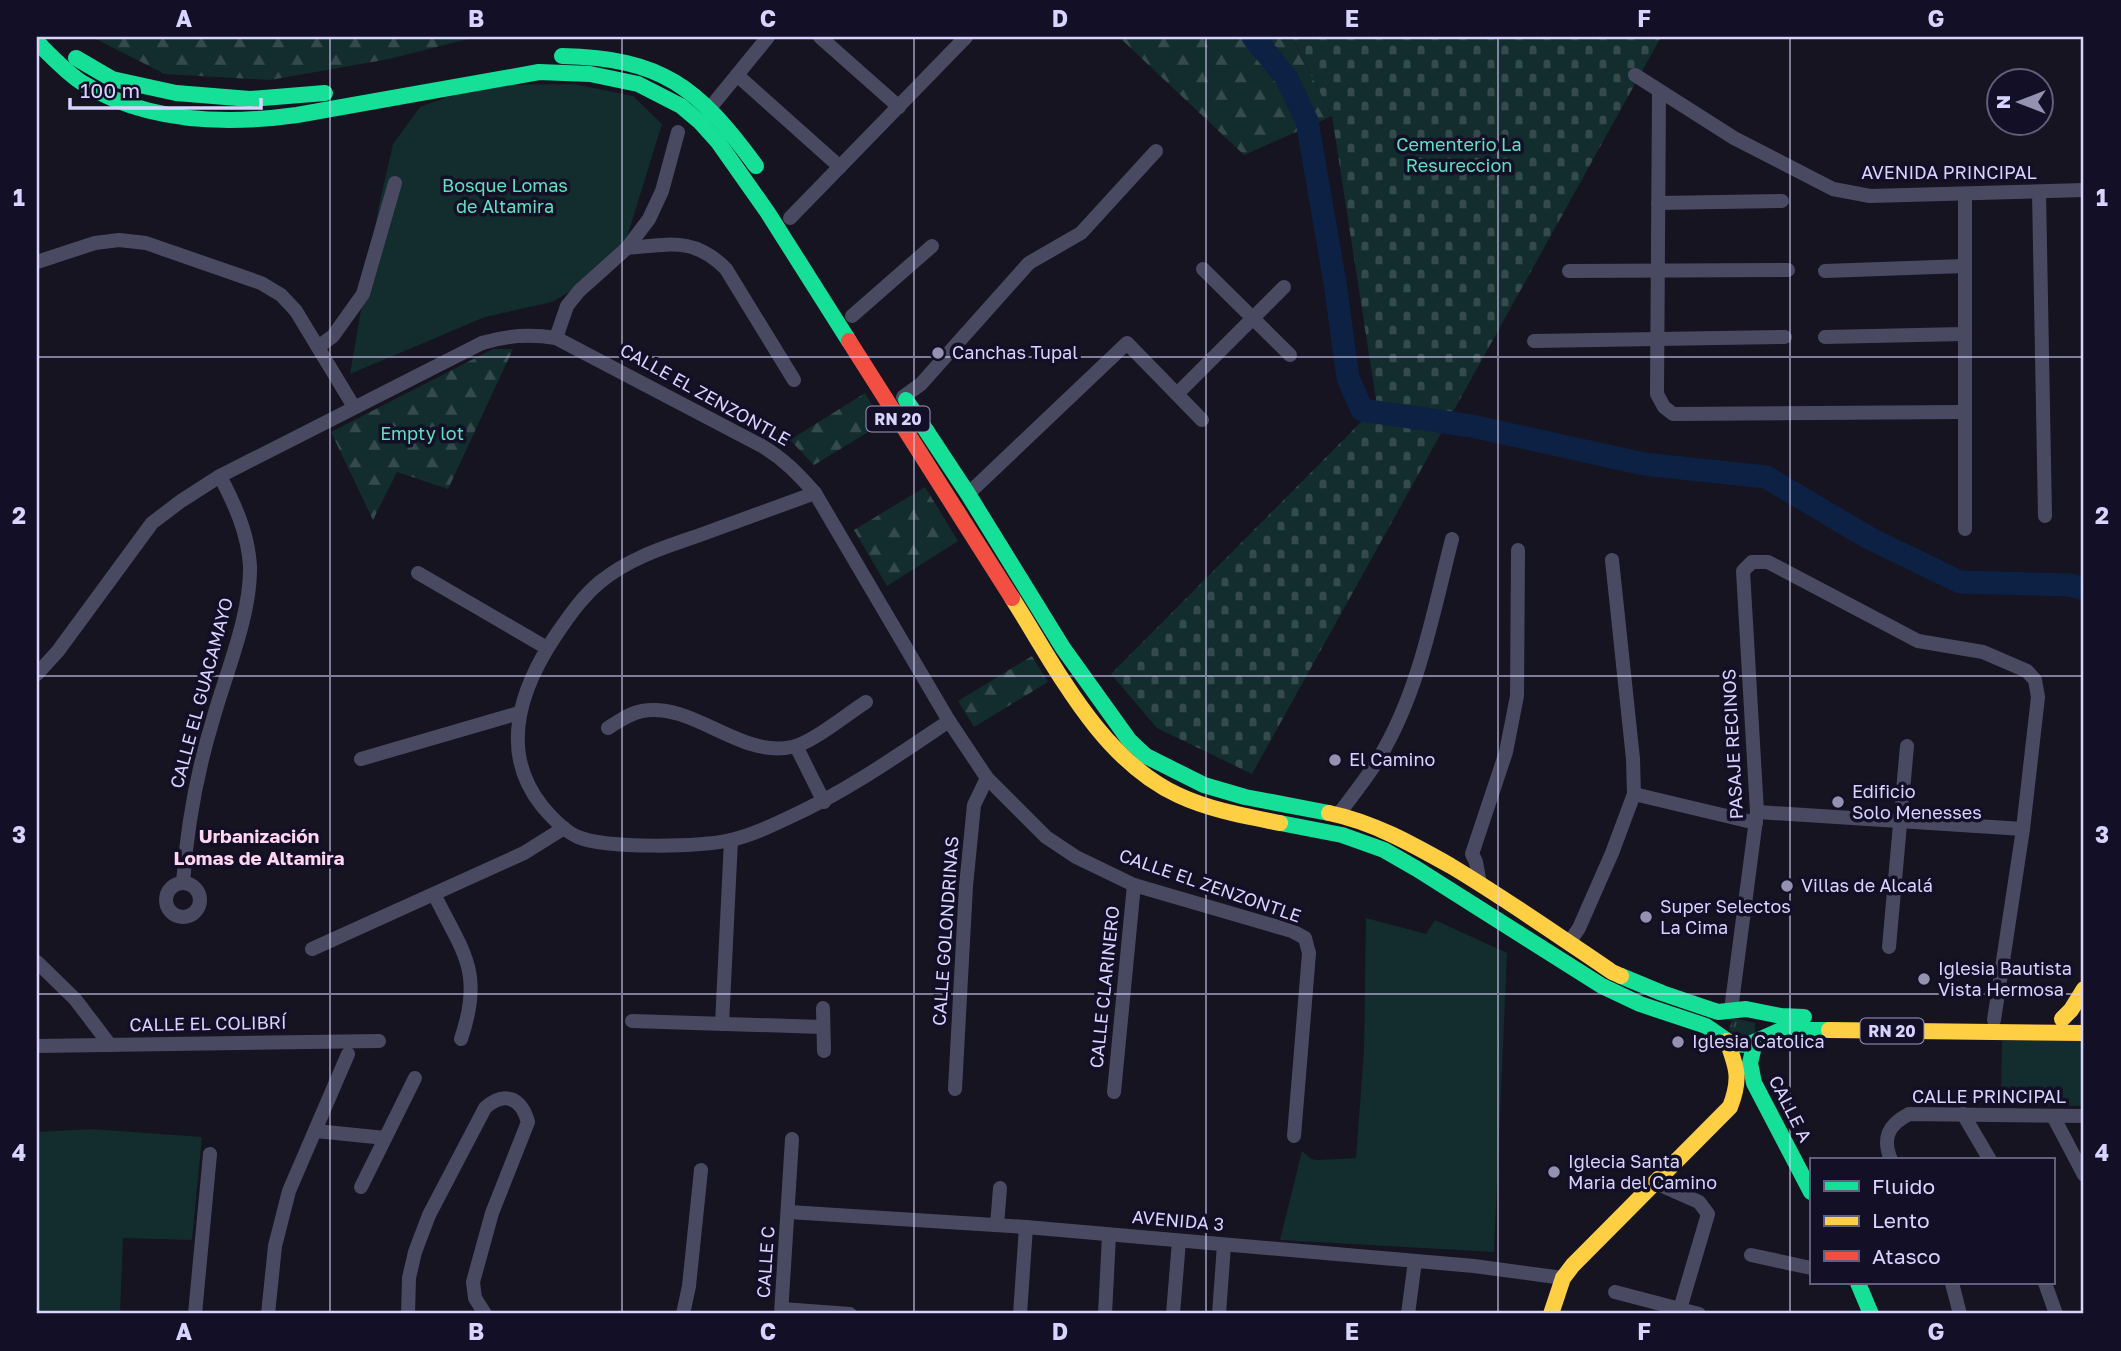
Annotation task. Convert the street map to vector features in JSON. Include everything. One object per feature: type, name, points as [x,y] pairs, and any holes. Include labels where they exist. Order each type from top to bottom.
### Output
[{"type":"main road","points":[[52,37],[101,75],[141,88],[212,98],[259,101],[346,90]]},
{"type":"main road","name":"RN 20","points":[[37,42],[57,63],[100,94],[136,109],[211,120],[251,120],[298,114],[539,72],[573,71],[616,77],[652,88],[680,105],[706,127],[731,160],[1087,716],[1129,764],[1175,795],[1214,810],[1322,831],[1371,845],[1438,882],[1604,988],[1655,1011],[1709,1027],[1738,1046],[1782,1030],[2084,1033]]},
{"type":"main road","points":[[413,78],[534,57],[593,57],[640,64],[665,75],[710,108],[734,134],[793,223]]},
{"type":"main road","name":"RN 20","points":[[808,247],[968,494],[1063,648],[1129,740],[1146,756],[1191,779],[1219,789],[1368,824],[1431,853],[1612,972],[1718,1012],[1746,1009],[1782,1016],[1994,1020],[2084,1018]]},
{"type":"main road","points":[[2062,1019],[2084,989]]},
{"type":"main road","points":[[1730,1107],[1740,1076],[1723,1027],[1731,1010]]},
{"type":"main road","points":[[1757,1011],[1764,1027],[1758,1040]]},
{"type":"main road","name":"CALLE A","points":[[1758,1040],[1749,1054],[1750,1069],[1764,1103],[1810,1190]]},
{"type":"main road","points":[[1551,1314],[1563,1278],[1573,1265],[1730,1107],[1743,1100],[1764,1103]]},
{"type":"main road","points":[[1858,1284],[1871,1314]]},
{"type":"street","points":[[710,108],[768,37]]},
{"type":"street","points":[[820,37],[899,107]]},
{"type":"street","points":[[793,223],[840,167],[961,38]]},
{"type":"street","points":[[737,75],[840,167]]},
{"type":"street","name":"AVENIDA PRINCIPAL","points":[[1635,75],[1734,138],[1833,190],[1870,196],[2084,190]]},
{"type":"street","points":[[1659,92],[1657,394],[1664,407],[1673,414],[1963,412]]},
{"type":"street","points":[[556,338],[567,306],[579,291],[626,248],[649,219],[662,191],[678,132]]},
{"type":"street","points":[[896,385],[921,384],[1029,264],[1081,233],[1156,151]]},
{"type":"street","points":[[318,347],[333,336],[363,294],[396,183]]},
{"type":"street","points":[[2039,192],[2045,516]]},
{"type":"street","points":[[1965,195],[1965,528]]},
{"type":"street","points":[[1658,202],[1782,201]]},
{"type":"street","points":[[37,262],[95,243],[119,240],[146,243],[261,283],[281,295],[296,312],[354,407]]},
{"type":"street","points":[[626,248],[682,244],[715,257],[726,269],[793,380]]},
{"type":"street","points":[[852,316],[932,246]]},
{"type":"street","points":[[1825,271],[1964,266]]},
{"type":"street","points":[[1203,269],[1290,355]]},
{"type":"street","points":[[1569,271],[1788,270]]},
{"type":"street","points":[[1177,394],[1284,287]]},
{"type":"street","points":[[1825,337],[1964,334]]},
{"type":"street","name":"CALLE EL ZENZONTLE","points":[[37,674],[58,651],[152,523],[181,501],[220,476],[482,344],[497,338],[537,335],[556,338],[783,458],[815,493],[949,721],[987,778],[1046,836],[1076,857],[1134,885],[1292,931],[1305,939],[1309,953],[1294,1136]]},
{"type":"street","points":[[1534,341],[1785,337]]},
{"type":"street","points":[[968,494],[1127,343],[1202,420]]},
{"type":"street","name":"CALLE EL GUACAMAYO","points":[[183,883],[188,828],[199,768],[236,645],[249,590],[250,566],[246,537],[234,503],[220,476]]},
{"type":"street","points":[[815,493],[651,552],[622,566],[599,582],[584,597],[547,648],[524,694],[519,713],[517,734],[520,759],[537,800],[564,828],[576,836],[610,844],[706,844],[730,840],[756,833],[824,802],[869,776],[949,721]]},
{"type":"street","points":[[1338,815],[1379,759],[1400,717],[1417,673],[1452,539]]},
{"type":"street","points":[[1481,884],[1472,854],[1506,752],[1517,696],[1518,550]]},
{"type":"street","points":[[1569,943],[1579,928],[1612,853],[1634,794],[1633,759],[1612,560]]},
{"type":"street","name":"PASAJE RECINOS","points":[[1731,1010],[1757,818],[1743,571],[1752,562],[1768,562],[1919,640],[1983,652],[2027,671],[2035,680],[2038,697],[2023,829]]},
{"type":"street","points":[[418,573],[547,648]]},
{"type":"street","points":[[608,728],[630,714],[655,710],[687,718],[758,746],[796,746],[866,702]]},
{"type":"street","points":[[361,759],[519,713]]},
{"type":"street","points":[[796,746],[824,802]]},
{"type":"street","points":[[1889,947],[1907,746]]},
{"type":"street","name":"CALLE GOLONDRINAS","points":[[955,1089],[972,832],[975,805],[987,778]]},
{"type":"street","points":[[1634,794],[1757,818],[2023,829],[1994,1020]]},
{"type":"street","points":[[312,949],[524,853],[564,828]]},
{"type":"street","points":[[722,1024],[730,840]]},
{"type":"street","points":[[1431,853],[1443,851],[1464,858],[1472,854]]},
{"type":"street","name":"CALLE CLARINERO","points":[[1114,1093],[1134,885]]},
{"type":"street","points":[[434,894],[472,976],[471,1011],[461,1038]]},
{"type":"street","points":[[37,962],[75,999],[110,1045]]},
{"type":"street","points":[[823,1007],[824,1051]]},
{"type":"street","points":[[632,1021],[822,1027]]},
{"type":"street","name":"CALLE EL COLIBRÍ","points":[[37,1046],[379,1041]]},
{"type":"street","points":[[268,1314],[275,1246],[289,1191],[348,1054]]},
{"type":"street","points":[[361,1187],[415,1078]]},
{"type":"street","points":[[408,1314],[409,1278],[415,1252],[429,1215],[485,1108],[493,1101],[510,1098],[525,1110],[528,1122],[492,1213],[473,1282],[475,1298],[485,1314]]},
{"type":"street","name":"CALLE PRINCIPAL","points":[[1890,1158],[1887,1146],[1893,1124],[1909,1114],[2084,1116]]},
{"type":"street","points":[[1963,1114],[1989,1158]]},
{"type":"street","points":[[2053,1116],[2084,1175]]},
{"type":"street","points":[[316,1131],[385,1138]]},
{"type":"street","name":"CALLE C","points":[[781,1312],[792,1139]]},
{"type":"street","points":[[195,1314],[210,1154]]},
{"type":"street","points":[[683,1314],[689,1286],[701,1170]]},
{"type":"street","points":[[1656,1183],[1699,1202],[1708,1214],[1680,1309]]},
{"type":"street","points":[[997,1225],[1000,1188]]},
{"type":"street","name":"AVENIDA 3","points":[[789,1212],[1026,1227],[1474,1266],[1563,1278]]},
{"type":"street","points":[[1020,1314],[1026,1227]]},
{"type":"street","points":[[1105,1314],[1109,1235]]},
{"type":"street","points":[[1173,1314],[1179,1241]]},
{"type":"street","points":[[1219,1314],[1224,1245]]},
{"type":"street","points":[[1751,1255],[1810,1268]]},
{"type":"street","points":[[1408,1314],[1415,1261]]},
{"type":"street","points":[[1952,1284],[1960,1314]]},
{"type":"street","points":[[2045,1284],[2056,1314]]},
{"type":"street","points":[[1615,1292],[1699,1314]]},
{"type":"street","points":[[781,1312],[850,1314]]},
{"type":"green space","points":[[92,37],[476,37],[389,59],[270,80],[165,74]]},
{"type":"green space","points":[[1119,37],[1292,37],[1332,116],[1244,155]]},
{"type":"green space","name":"Cementerio La Resureccion","points":[[1292,37],[1661,37],[1252,774],[1157,728],[1111,674],[1377,406],[1332,116]]},
{"type":"green space","name":"Bosque Lomas de Altamira","points":[[574,84],[633,96],[662,124],[619,263],[552,302],[485,317],[350,374],[379,205],[393,144],[420,107],[479,85]]},
{"type":"green space","name":"Empty lot","points":[[493,349],[513,349],[448,489],[397,472],[373,520],[331,432]]},
{"type":"green space","points":[[865,393],[883,423],[814,465],[790,440]]},
{"type":"green space","points":[[925,487],[958,541],[887,586],[854,530]]},
{"type":"green space","points":[[1032,656],[1048,682],[974,727],[958,701]]},
{"type":"green space","points":[[1366,918],[1426,934],[1435,920],[1507,953],[1494,1252],[1280,1240],[1302,1151],[1311,1159],[1317,1160],[1356,1158],[1364,1050]]},
{"type":"green space","points":[[1733,1018],[1755,1023],[1755,1032],[1750,1039],[1729,1030]]},
{"type":"green space","points":[[2002,1041],[2084,1041],[2084,1106],[2001,1105]]},
{"type":"green space","points":[[91,1129],[202,1137],[192,1240],[123,1238],[120,1314],[37,1314],[37,1132]]},
{"type":"waterway","points":[[1253,37],[1286,77],[1307,121],[1335,283],[1348,378],[1362,410],[1472,426],[1644,464],[1766,477],[1869,538],[1960,582],[2070,585],[2084,589]]},
{"type":"traffic: fast","points":[[37,42],[75,78],[105,95],[158,113],[214,119],[242,120],[297,115],[539,72],[590,74],[638,84],[681,106],[718,142],[768,213],[849,341]]},
{"type":"traffic: fast","points":[[562,56],[626,63],[675,82],[715,116],[756,166]]},
{"type":"traffic: fast","points":[[76,58],[112,79],[176,93],[250,99],[325,93]]},
{"type":"traffic: fast","points":[[906,400],[968,494],[1063,648],[1129,740],[1146,756],[1204,785],[1245,797],[1329,813]]},
{"type":"traffic: fast","points":[[1280,823],[1342,835],[1384,850],[1602,986],[1640,1004],[1706,1026],[1732,1044],[1747,1045],[1781,1030],[1829,1030]]},
{"type":"traffic: fast","points":[[1621,976],[1718,1012],[1746,1009],[1781,1016],[1804,1017]]},
{"type":"traffic: fast","points":[[1755,1042],[1750,1063],[1754,1083],[1810,1190]]},
{"type":"traffic: fast","points":[[1858,1284],[1871,1314]]},
{"type":"traffic: slow","points":[[1012,598],[1082,709],[1125,759],[1150,779],[1190,800],[1228,812],[1280,823]]},
{"type":"traffic: slow","points":[[1329,813],[1377,828],[1451,866],[1621,976]]},
{"type":"traffic: slow","points":[[2062,1019],[2084,989]]},
{"type":"traffic: slow","points":[[1829,1030],[2084,1033]]},
{"type":"traffic: slow","points":[[1551,1314],[1563,1278],[1573,1265],[1730,1107],[1737,1081],[1727,1041]]},
{"type":"traffic: jam","points":[[849,341],[1012,598]]},
{"type":"place","name":"Canchas Tupal","points":[[938,353]]},
{"type":"place","name":"El Camino","points":[[1335,760]]},
{"type":"place","name":"Edificio Solo Menesses","points":[[1838,802]]},
{"type":"place","name":"Villas de Alcalá","points":[[1787,886]]},
{"type":"place","name":"Super Selectos La Cima","points":[[1646,917]]},
{"type":"place","name":"Iglesia Bautista Vista Hermosa","points":[[1924,979]]},
{"type":"place","name":"Iglesia Catolica","points":[[1678,1042]]},
{"type":"place","name":"Iglecia Santa Maria del Camino","points":[[1554,1172]]},
{"type":"district","name":"Urbanización Lomas de Altamira","points":[[259,847]]}]
